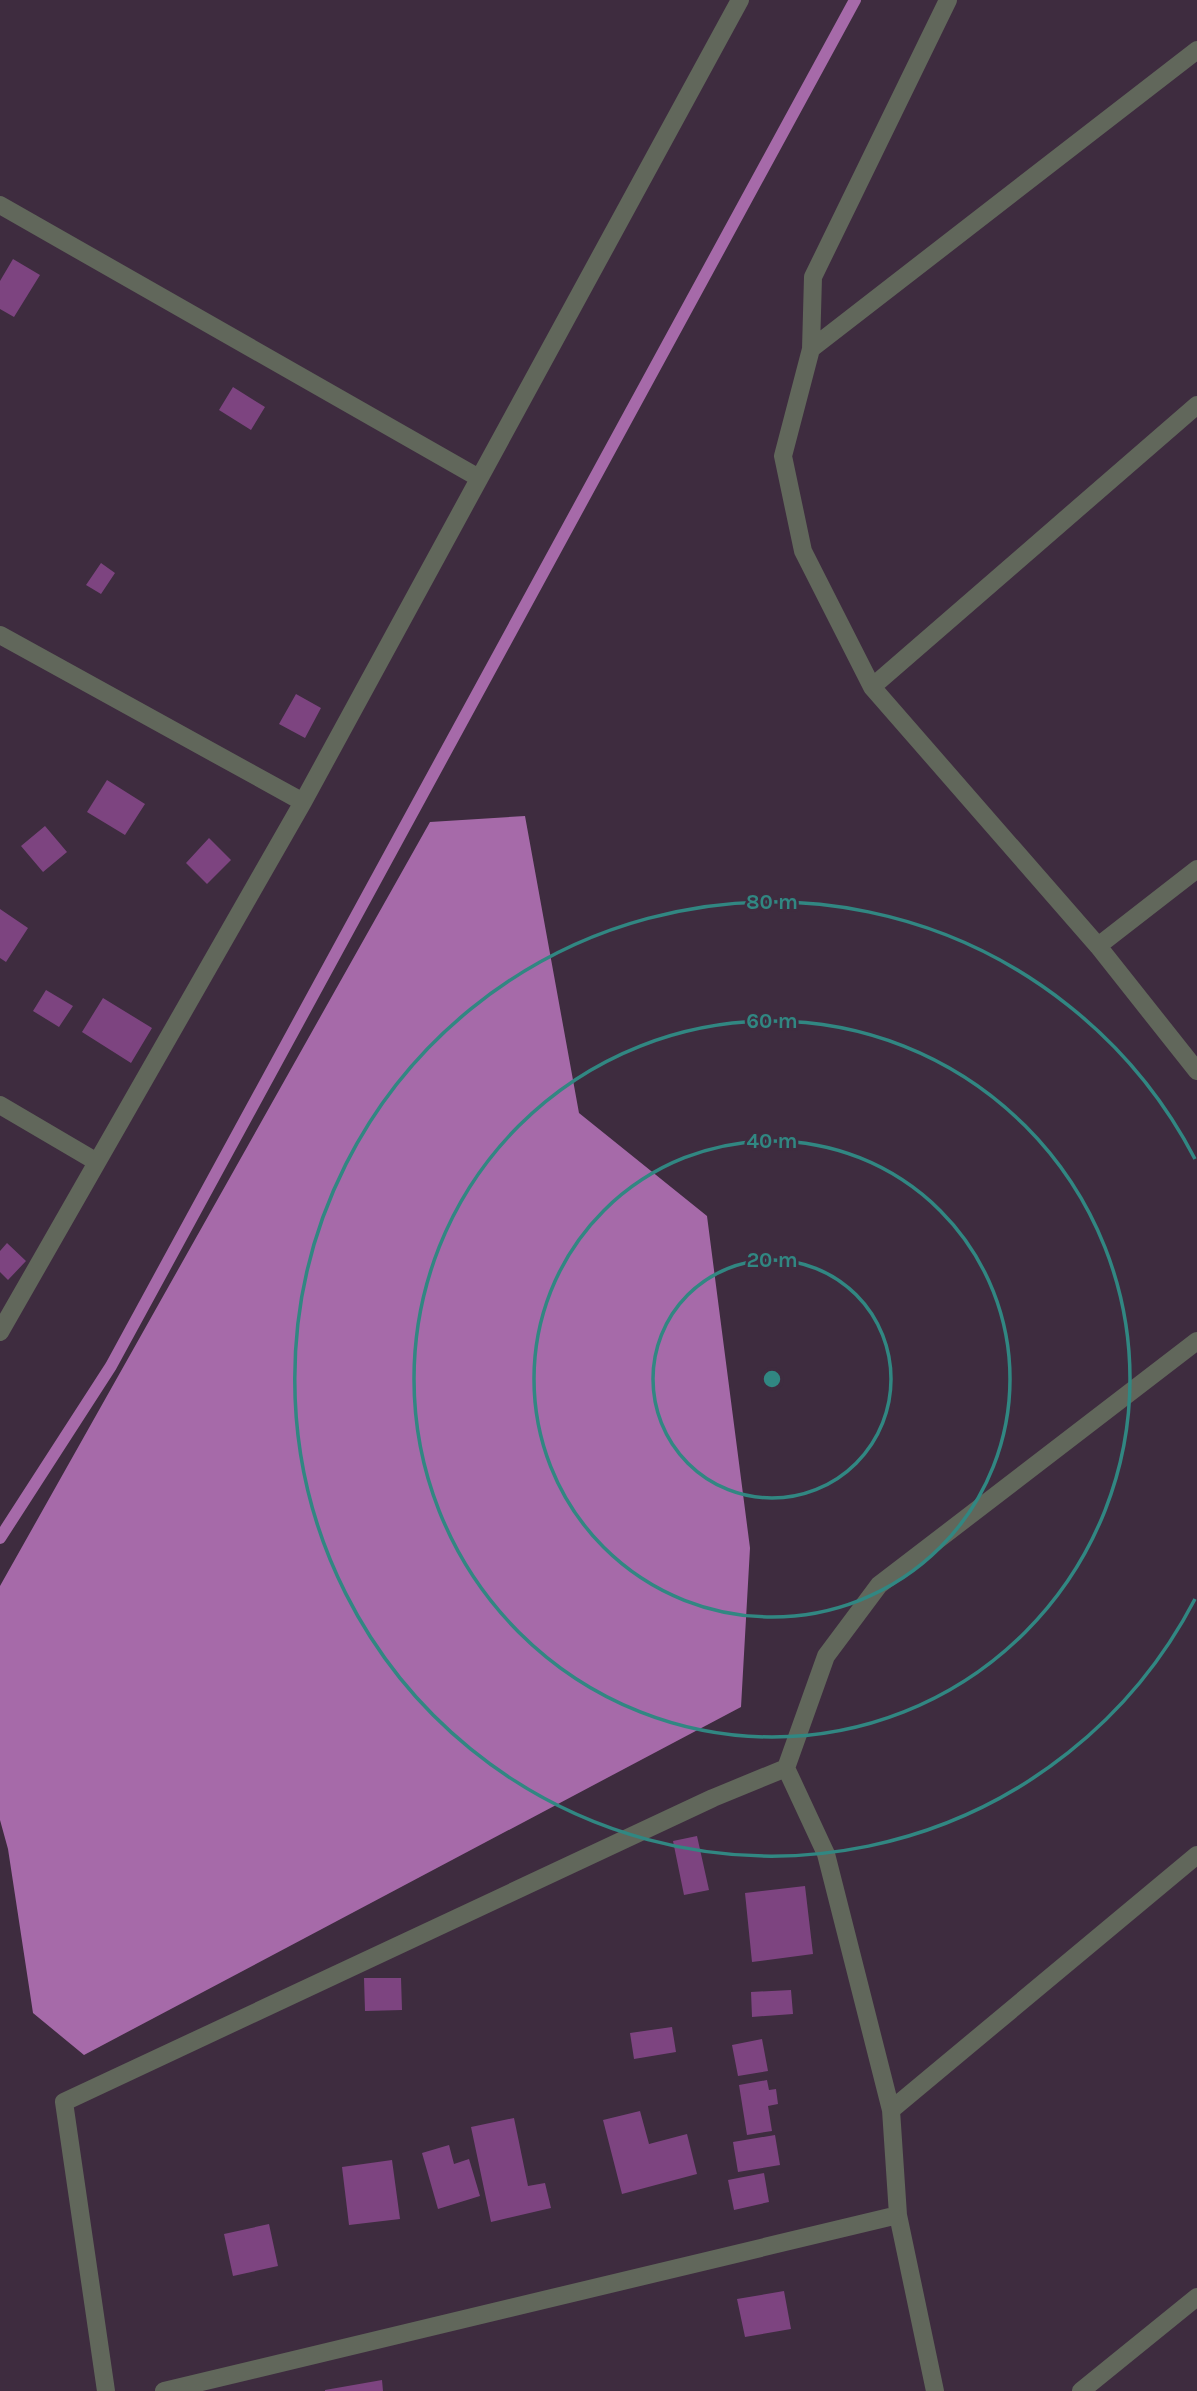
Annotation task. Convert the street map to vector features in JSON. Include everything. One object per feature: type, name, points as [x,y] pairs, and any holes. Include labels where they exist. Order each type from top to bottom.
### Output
[{"type":"street","points":[[0,1332],[303,802],[740,0]]},
{"type":"street","points":[[948,0],[813,277],[811,349],[783,456],[803,551],[872,687],[1098,946],[1197,1071]]},
{"type":"street","points":[[811,349],[1197,50]]},
{"type":"street","points":[[0,205],[479,478]]},
{"type":"street","points":[[872,687],[1197,405]]},
{"type":"street","points":[[0,635],[303,802]]},
{"type":"street","points":[[1098,946],[1197,869]]},
{"type":"street","points":[[0,1105],[97,1162]]},
{"type":"street","points":[[935,2391],[898,2215],[891,2110],[827,1854],[786,1768],[826,1656],[879,1584],[1197,1340]]},
{"type":"street","points":[[106,2391],[64,2102],[713,1798],[786,1768]]},
{"type":"street","points":[[891,2110],[1197,1855]]},
{"type":"street","points":[[164,2391],[898,2215]]},
{"type":"street","points":[[1081,2391],[1197,2297]]},
{"type":"shaded area","points":[[525,816],[579,1113],[707,1216],[750,1548],[741,1707],[84,2055],[33,2013],[8,1849],[0,1820],[0,1586],[430,822]]},
{"type":"building","points":[[13,259],[40,275],[14,317],[0,309],[0,281]]},
{"type":"building","points":[[233,387],[265,407],[251,430],[219,410]]},
{"type":"building","points":[[101,563],[115,573],[101,594],[86,585]]},
{"type":"building","points":[[296,694],[321,708],[305,738],[279,724]]},
{"type":"building","points":[[107,780],[145,804],[125,835],[87,812]]},
{"type":"building","points":[[45,826],[67,852],[43,872],[21,846]]},
{"type":"building","points":[[209,838],[231,860],[207,884],[186,863]]},
{"type":"building","points":[[0,909],[28,928],[6,962],[0,958]]},
{"type":"building","points":[[46,990],[73,1006],[59,1027],[33,1011]]},
{"type":"building","points":[[103,998],[152,1028],[131,1063],[82,1032]]},
{"type":"building","points":[[7,1243],[26,1261],[8,1280],[0,1272],[0,1251]]},
{"type":"building","points":[[697,1836],[709,1890],[684,1895],[673,1841]]},
{"type":"building","points":[[805,1886],[813,1954],[752,1962],[745,1893]]},
{"type":"building","points":[[364,1978],[401,1978],[402,2010],[365,2011]]},
{"type":"building","points":[[791,1990],[793,2014],[752,2017],[751,1992]]},
{"type":"building","points":[[672,2027],[676,2052],[634,2059],[630,2033]]},
{"type":"building","points":[[762,2039],[768,2071],[738,2076],[732,2045]]},
{"type":"building","points":[[767,2080],[769,2090],[776,2089],[778,2104],[768,2106],[772,2131],[747,2135],[739,2085]]},
{"type":"building","points":[[640,2111],[649,2144],[687,2134],[697,2174],[622,2194],[603,2120]]},
{"type":"building","points":[[514,2118],[528,2186],[545,2183],[551,2208],[491,2222],[471,2127]]},
{"type":"building","points":[[775,2135],[780,2165],[738,2172],[733,2142]]},
{"type":"building","points":[[449,2145],[454,2164],[469,2159],[480,2196],[438,2209],[422,2153]]},
{"type":"building","points":[[392,2160],[400,2219],[349,2225],[342,2167]]},
{"type":"building","points":[[764,2173],[769,2202],[734,2210],[728,2180]]},
{"type":"building","points":[[269,2224],[278,2266],[233,2276],[224,2234]]},
{"type":"building","points":[[784,2291],[791,2329],[745,2337],[737,2299]]},
{"type":"building","points":[[382,2380],[383,2391],[325,2391],[325,2390]]},
{"type":"waterway","points":[[0,1538],[111,1366],[855,0]]}]
